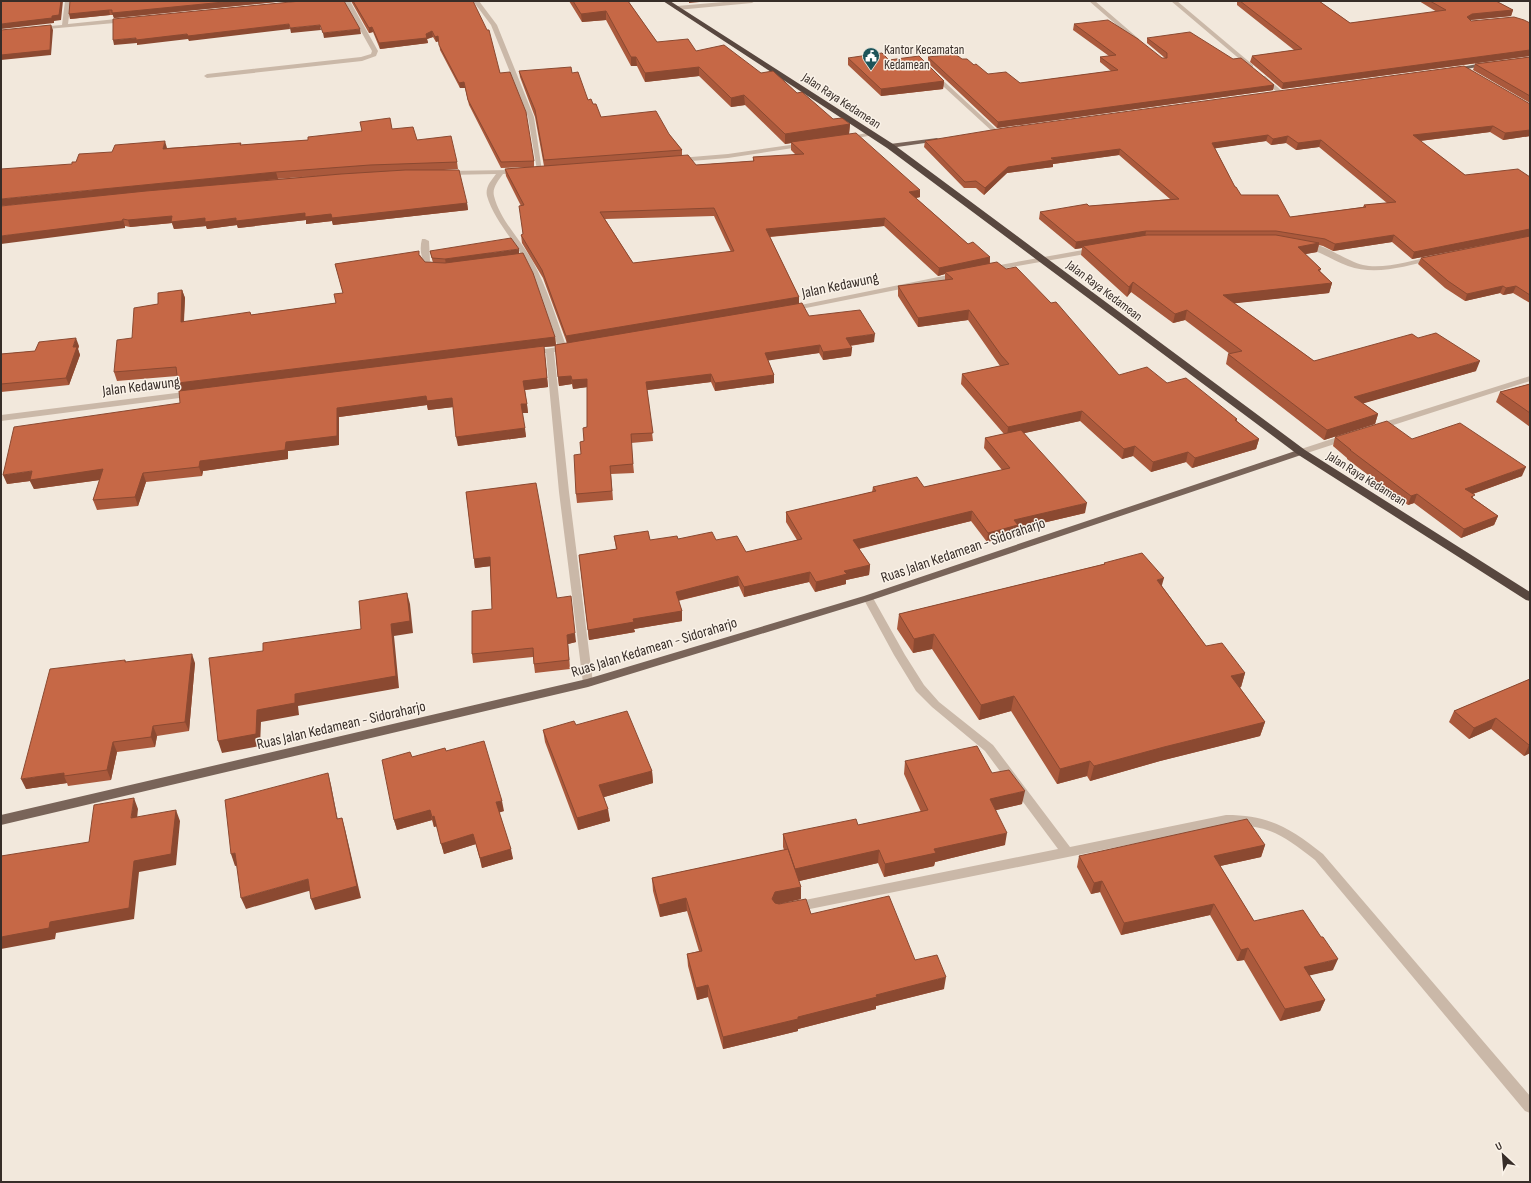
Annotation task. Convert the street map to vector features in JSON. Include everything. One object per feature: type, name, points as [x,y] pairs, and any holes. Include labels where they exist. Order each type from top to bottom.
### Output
[{"type":"highway","name":"Jalan Raya Kedamean","points":[[666,1],[890,146],[1301,452],[1530,597]]},
{"type":"main road","points":[[1447,70],[1493,64]]},
{"type":"main road","points":[[1273,94],[1289,92]]},
{"type":"main road","points":[[988,133],[1004,131]]},
{"type":"main road","points":[[890,146],[943,139]]},
{"type":"main road","name":"Ruas Jalan Kedamean - Sidoraharjo","points":[[1,820],[588,683],[868,598],[1301,452]]},
{"type":"street","points":[[65,26],[68,1]]},
{"type":"street","points":[[208,76],[362,59],[374,55],[375,51],[347,1]]},
{"type":"street","points":[[476,1],[494,25],[531,117],[534,171]]},
{"type":"street","points":[[677,8],[752,1]]},
{"type":"street","points":[[1092,1],[1141,44]]},
{"type":"street","points":[[1174,1],[1281,93]]},
{"type":"street","points":[[30,30],[136,19]]},
{"type":"street","points":[[927,67],[996,132]]},
{"type":"street","points":[[1463,68],[1470,72]]},
{"type":"street","points":[[841,139],[871,134]]},
{"type":"street","points":[[674,160],[728,156],[811,144]]},
{"type":"street","points":[[438,173],[500,173],[548,170]]},
{"type":"street","points":[[500,173],[490,190],[491,197],[523,259],[539,281],[563,349]]},
{"type":"street","points":[[425,241],[428,265],[438,268],[446,268]]},
{"type":"street","points":[[1296,244],[1320,249],[1350,264],[1364,268],[1377,269],[1438,257]]},
{"type":"street","name":"Jalan Kedawung","points":[[785,310],[1041,258],[1100,248]]},
{"type":"street","points":[[526,353],[578,346]]},
{"type":"street","points":[[550,350],[564,492],[588,683]]},
{"type":"street","points":[[1368,430],[1530,378]]},
{"type":"street","name":"Jalan Kedawung","points":[[1,418],[197,394]]},
{"type":"street","points":[[1301,452],[1353,435]]},
{"type":"street","points":[[868,598],[920,688],[936,704],[989,748],[1067,852]]},
{"type":"street","points":[[779,910],[1226,820],[1249,820],[1270,826],[1291,836],[1319,857],[1530,1106]]},
{"type":"building","points":[[1,1],[61,1],[59,15],[52,16],[52,18],[1,24]]},
{"type":"building","points":[[70,1],[234,1],[112,13],[112,10],[109,10],[69,14]]},
{"type":"building","points":[[301,1],[344,1],[360,29],[323,33],[320,25],[290,28],[289,24],[188,36],[187,34],[136,40],[136,38],[113,40],[113,19]]},
{"type":"building","points":[[353,1],[473,1],[487,30],[489,30],[500,73],[510,72],[526,112],[534,161],[501,162],[468,100],[464,82],[459,83],[439,45],[438,36],[435,37],[432,31],[426,34],[427,38],[379,43],[372,27],[369,28]]},
{"type":"building","points":[[573,1],[628,1],[657,42],[688,39],[696,51],[724,45],[761,73],[773,71],[797,93],[802,92],[833,119],[842,118],[850,124],[785,134],[744,95],[731,98],[699,67],[645,73],[636,57],[631,57],[606,11],[581,14]]},
{"type":"building","points":[[1240,1],[1319,1],[1350,23],[1446,10],[1430,1],[1496,1],[1513,10],[1472,14],[1467,17],[1471,21],[1514,17],[1530,23],[1530,50],[1283,83],[1252,56],[1302,49]]},
{"type":"building","points":[[1108,20],[1138,39],[1162,58],[1167,58],[1167,53],[1147,38],[1190,32],[1233,59],[1241,58],[1274,85],[998,122],[928,57],[955,54],[962,59],[967,59],[974,65],[976,64],[988,74],[1006,72],[1020,83],[1118,70],[1100,57],[1116,55],[1074,24]]},
{"type":"building","points":[[51,25],[50,50],[1,55],[1,30]]},
{"type":"building","points":[[882,53],[889,60],[919,56],[944,81],[881,89],[848,58]]},
{"type":"building","points":[[1530,57],[1530,96],[1475,64]]},
{"type":"building","points":[[1464,66],[1530,104],[1530,130],[1505,133],[1493,126],[1413,135],[1465,175],[1518,169],[1530,177],[1530,229],[1414,252],[1394,235],[1335,244],[1325,239],[1276,231],[1146,231],[1076,242],[1040,212],[1087,204],[1089,206],[1179,199],[1120,149],[1051,158],[1054,160],[1008,167],[985,188],[976,181],[965,182],[925,141],[1004,128]],"holes":[[[1268,135],[1273,139],[1288,136],[1298,143],[1321,140],[1396,202],[1364,205],[1366,207],[1290,217],[1278,195],[1241,195],[1235,187],[1212,143]]]},
{"type":"building","points":[[571,67],[572,73],[578,72],[588,100],[591,99],[593,104],[596,104],[601,117],[656,111],[669,134],[682,150],[544,160],[535,110],[519,71]]},
{"type":"building","points":[[390,118],[392,129],[413,127],[417,140],[451,136],[457,162],[370,165],[276,172],[1,199],[1,169],[72,164],[72,162],[76,162],[79,154],[112,152],[115,145],[165,141],[163,149],[308,140],[308,137],[362,131],[360,122]]},
{"type":"building","points":[[856,133],[920,190],[909,192],[968,244],[973,242],[990,257],[939,268],[885,218],[766,229],[799,297],[566,336],[542,270],[521,235],[523,234],[519,206],[524,205],[505,169],[688,155],[696,165],[754,161],[753,157],[804,154],[791,142]],"holes":[[[714,208],[734,251],[633,263],[600,212]]]},
{"type":"building","points":[[405,170],[459,170],[467,203],[332,218],[331,214],[305,217],[305,213],[236,221],[236,218],[205,222],[205,218],[171,222],[172,216],[128,220],[123,219],[122,221],[1,236],[1,206],[146,191]]},
{"type":"building","points":[[1147,235],[1276,235],[1319,243],[1298,247],[1321,269],[1318,270],[1332,283],[1223,295],[1314,361],[1412,334],[1418,338],[1436,333],[1480,361],[1354,397],[1378,414],[1327,430],[1228,354],[1242,351],[1187,310],[1175,314],[1133,282],[1129,287],[1083,246]]},
{"type":"building","points":[[1530,236],[1530,295],[1516,286],[1506,288],[1503,286],[1467,294],[1448,281],[1421,258]]},
{"type":"building","points":[[511,238],[519,249],[445,259],[432,258],[430,251]]},
{"type":"building","points":[[419,251],[419,255],[425,262],[445,263],[523,253],[533,273],[555,337],[178,383],[176,367],[114,372],[117,340],[132,338],[134,308],[158,304],[158,293],[182,290],[181,322],[250,312],[251,315],[336,303],[334,294],[343,293],[335,264]]},
{"type":"building","points":[[997,262],[1006,269],[1016,267],[1051,303],[1056,302],[1119,375],[1147,367],[1167,383],[1186,378],[1237,419],[1235,420],[1259,439],[1195,458],[1188,452],[1153,462],[1135,446],[1124,449],[1082,411],[1008,427],[962,374],[1009,364],[969,310],[918,318],[898,286],[953,279],[945,272]]},
{"type":"building","points":[[802,303],[809,316],[860,310],[875,334],[846,338],[852,348],[823,352],[820,345],[765,353],[774,375],[715,383],[711,374],[646,382],[653,433],[631,434],[633,464],[610,466],[612,491],[576,494],[574,455],[581,454],[580,442],[584,441],[583,428],[587,427],[587,379],[572,380],[571,376],[558,377],[555,345]]},
{"type":"building","points":[[76,338],[73,347],[77,347],[66,378],[1,384],[1,354],[35,351],[39,342]]},
{"type":"building","points":[[544,346],[547,378],[523,381],[527,404],[521,404],[525,428],[456,437],[452,398],[427,401],[426,396],[337,408],[337,436],[286,442],[285,450],[200,461],[199,467],[143,473],[135,497],[93,500],[103,469],[30,480],[32,471],[3,475],[14,427],[180,403],[179,391]]},
{"type":"building","points":[[1530,384],[1530,413],[1500,392]]},
{"type":"building","points":[[1387,421],[1412,439],[1460,423],[1526,467],[1465,489],[1475,495],[1471,497],[1498,516],[1464,529],[1417,494],[1411,496],[1335,437]]},
{"type":"building","points":[[1021,430],[1087,503],[1014,520],[1018,525],[988,533],[972,511],[853,540],[870,565],[844,571],[847,574],[816,582],[810,572],[744,587],[738,576],[676,592],[682,611],[633,619],[634,622],[588,630],[579,555],[617,549],[614,536],[648,531],[650,540],[677,536],[678,539],[712,532],[716,540],[737,536],[746,552],[802,539],[786,512],[876,491],[873,487],[917,477],[924,487],[1010,468],[985,438]]},
{"type":"building","points":[[536,483],[557,598],[571,596],[575,633],[567,635],[569,660],[534,664],[533,648],[472,654],[472,611],[492,609],[490,557],[474,559],[466,492]]},
{"type":"building","points":[[1142,553],[1164,578],[1157,580],[1206,646],[1222,643],[1245,673],[1231,676],[1265,722],[1094,766],[1090,761],[1060,769],[1014,696],[981,705],[934,634],[914,639],[899,614],[1105,564],[1104,563]]},
{"type":"building","points":[[407,593],[410,621],[391,624],[396,676],[295,694],[295,703],[257,710],[256,734],[218,741],[209,658],[263,651],[263,643],[361,629],[359,601]]},
{"type":"building","points":[[192,654],[185,722],[153,726],[151,737],[113,742],[107,770],[64,776],[64,773],[21,779],[50,669]]},
{"type":"building","points":[[1530,679],[1529,745],[1496,718],[1474,728],[1454,711]]},
{"type":"building","points":[[627,711],[652,771],[599,785],[608,809],[577,818],[543,730],[574,721],[576,725]]},
{"type":"building","points":[[484,741],[502,801],[496,802],[511,849],[480,858],[473,834],[441,844],[434,816],[432,817],[430,810],[394,820],[382,760],[410,752],[412,757],[445,748],[446,751]]},
{"type":"building","points":[[977,746],[992,773],[1009,770],[1025,791],[990,799],[1007,833],[934,849],[936,853],[885,864],[879,850],[795,869],[783,834],[856,819],[858,825],[928,810],[905,761]]},
{"type":"building","points":[[328,773],[337,819],[342,818],[357,886],[311,899],[308,879],[241,898],[235,853],[231,854],[225,800]]},
{"type":"building","points":[[134,798],[131,818],[176,810],[171,854],[134,861],[129,908],[50,922],[49,928],[1,937],[1,856],[89,842],[94,805]]},
{"type":"building","points":[[1247,819],[1265,845],[1214,856],[1254,921],[1303,910],[1338,959],[1304,967],[1325,1000],[1285,1009],[1248,948],[1241,950],[1214,904],[1124,923],[1102,881],[1094,883],[1079,856]]},
{"type":"building","points":[[788,849],[801,887],[775,892],[772,899],[775,903],[779,904],[806,899],[811,914],[889,896],[915,960],[937,955],[946,977],[876,995],[877,997],[798,1017],[798,1019],[723,1037],[708,985],[696,988],[687,954],[702,951],[686,898],[659,905],[652,878]]},
{"type":"place","name":"Kantor Kecamatan Kedamean","points":[[871,71]]}]
